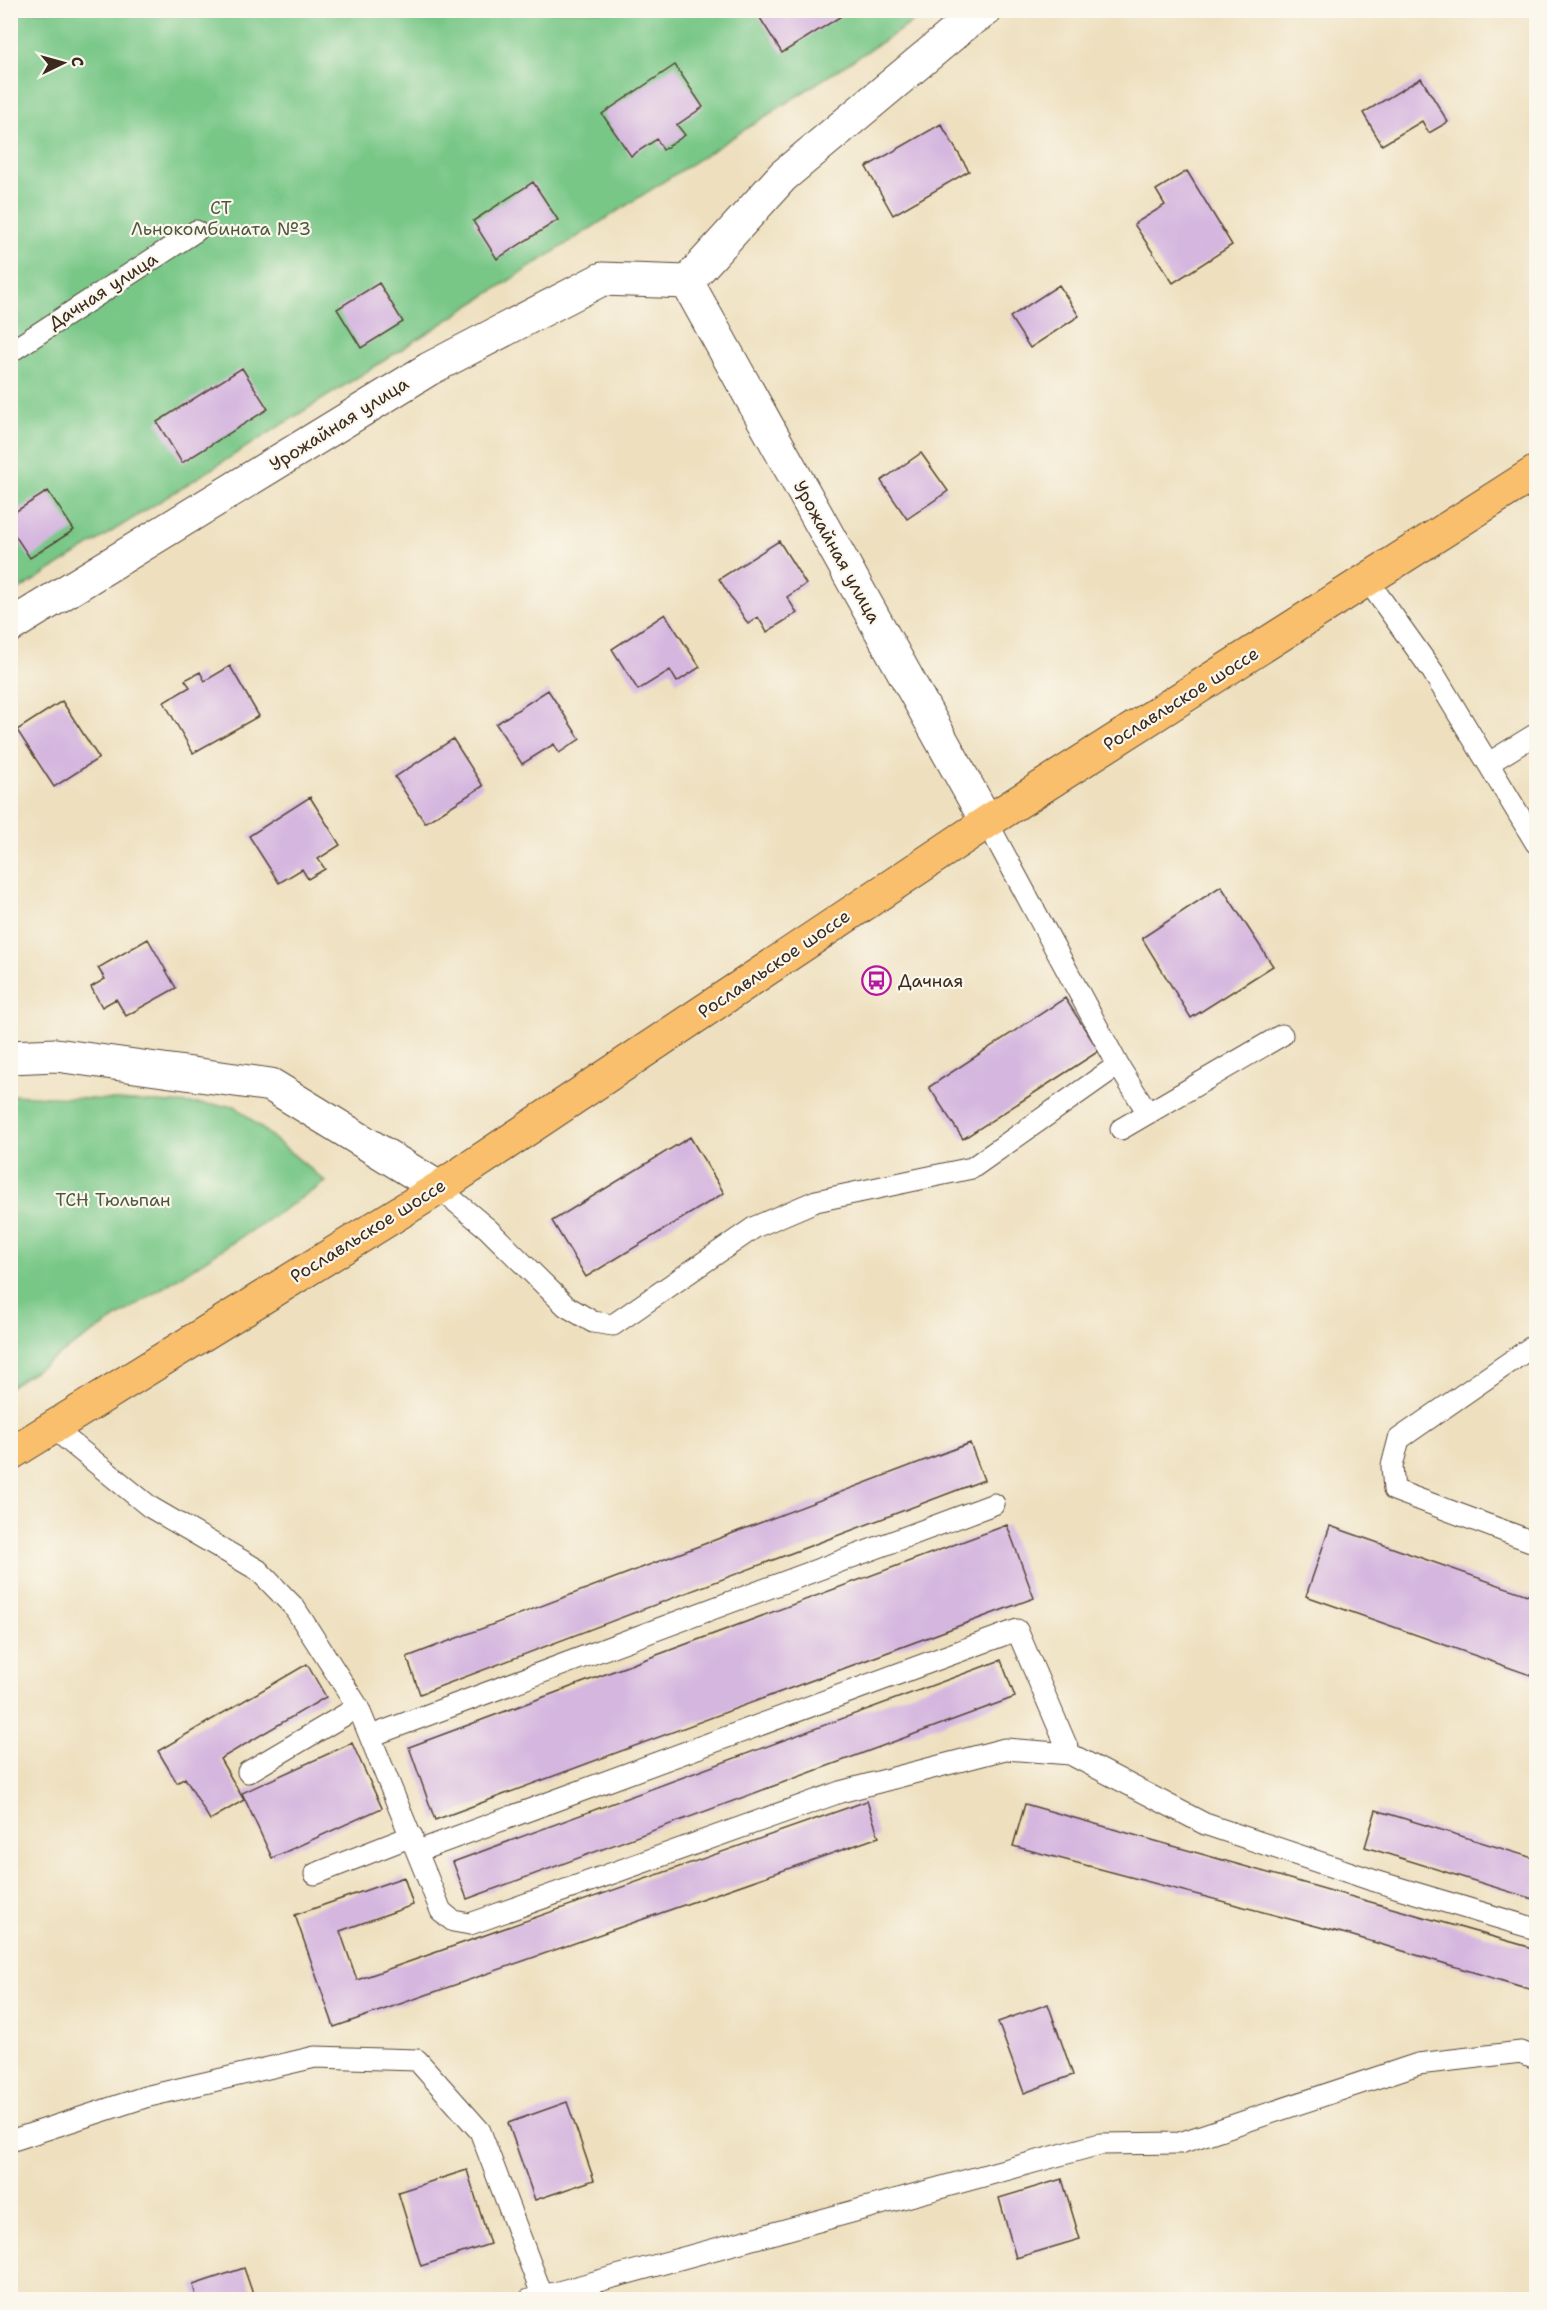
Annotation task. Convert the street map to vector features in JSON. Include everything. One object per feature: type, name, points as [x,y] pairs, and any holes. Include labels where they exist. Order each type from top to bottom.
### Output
[{"type":"main road","name":"Рославльское шоссе","points":[[10,1454],[439,1188],[987,822],[1536,472]]},
{"type":"street","points":[[687,282],[783,176],[965,24],[986,10]]},
{"type":"street","name":"Урожайная улица","points":[[10,626],[429,369],[602,279],[687,282],[987,822]]},
{"type":"street","points":[[10,1057],[56,1055],[271,1085],[439,1188]]},
{"type":"lane","name":"Дачная улица","points":[[10,352],[196,231]]},
{"type":"lane","points":[[1368,581],[1433,672],[1536,843]]},
{"type":"lane","points":[[1489,764],[1536,734]]},
{"type":"lane","points":[[987,822],[1118,1065],[1148,1113]]},
{"type":"lane","points":[[1121,1130],[1282,1035]]},
{"type":"lane","points":[[439,1188],[488,1229],[566,1306],[593,1322],[613,1325],[755,1227],[816,1201],[972,1168],[1118,1065]]},
{"type":"lane","points":[[1536,1344],[1399,1439],[1392,1466],[1394,1490],[1536,1543]]},
{"type":"lane","points":[[52,1427],[150,1508],[258,1570],[294,1607],[358,1707],[441,1911],[453,1921],[470,1924],[840,1792],[1005,1749],[1070,1754],[1205,1824],[1372,1880],[1536,1929]]},
{"type":"lane","points":[[371,1736],[994,1504]]},
{"type":"lane","points":[[315,1874],[415,1843],[1017,1630],[1070,1754]]},
{"type":"lane","points":[[248,1772],[358,1707]]},
{"type":"lane","points":[[10,2141],[145,2097],[315,2057],[417,2060],[480,2131],[538,2298],[1100,2144],[1180,2143],[1418,2064],[1521,2052],[1536,2058]]},
{"type":"green space","name":"СТ Льнокомбината №3","points":[[11,11],[930,11],[388,358],[11,595]]},
{"type":"green space","name":"ТСН Тюльпан","points":[[11,1095],[235,1106],[326,1182],[11,1386]]},
{"type":"building","points":[[755,10],[851,10],[782,53]]},
{"type":"building","points":[[675,65],[703,107],[677,125],[685,135],[663,150],[657,139],[631,156],[602,114]]},
{"type":"building","points":[[1421,78],[1448,122],[1429,133],[1422,121],[1382,145],[1363,113]]},
{"type":"building","points":[[941,124],[969,171],[893,215],[866,167]]},
{"type":"building","points":[[1187,171],[1232,245],[1173,283],[1134,224],[1165,205],[1156,190]]},
{"type":"building","points":[[533,182],[558,220],[497,259],[473,221]]},
{"type":"building","points":[[379,283],[403,322],[361,348],[337,309]]},
{"type":"building","points":[[1059,285],[1079,316],[1030,348],[1010,317]]},
{"type":"building","points":[[242,368],[268,409],[182,463],[157,422]]},
{"type":"building","points":[[921,453],[948,491],[907,519],[881,481]]},
{"type":"building","points":[[48,491],[74,530],[30,558],[10,528],[10,515]]},
{"type":"building","points":[[779,541],[806,584],[787,597],[797,613],[767,632],[758,617],[748,624],[719,579]]},
{"type":"building","points":[[665,614],[700,667],[677,682],[670,670],[638,690],[612,649]]},
{"type":"building","points":[[230,666],[259,716],[193,753],[164,702],[190,687],[185,680],[200,672],[205,681]]},
{"type":"building","points":[[548,690],[580,739],[559,753],[554,744],[522,764],[496,724]]},
{"type":"building","points":[[62,701],[99,758],[54,787],[17,730]]},
{"type":"building","points":[[453,739],[483,786],[425,823],[395,777]]},
{"type":"building","points":[[310,797],[340,845],[318,859],[325,869],[308,879],[302,869],[279,883],[249,836]]},
{"type":"building","points":[[1221,886],[1273,966],[1191,1018],[1142,938]]},
{"type":"building","points":[[148,939],[176,988],[126,1016],[116,999],[102,1007],[91,987],[105,979],[98,968]]},
{"type":"building","points":[[1065,998],[1099,1051],[963,1139],[929,1087]]},
{"type":"building","points":[[690,1137],[724,1193],[586,1277],[552,1221]]},
{"type":"building","points":[[970,1443],[984,1480],[420,1694],[407,1657]]},
{"type":"building","points":[[1007,1525],[1034,1598],[435,1820],[409,1747]]},
{"type":"building","points":[[1330,1526],[1536,1598],[1536,1677],[1306,1596]]},
{"type":"building","points":[[1001,1660],[1015,1697],[467,1899],[453,1862]]},
{"type":"building","points":[[307,1664],[326,1697],[220,1759],[244,1800],[210,1820],[185,1778],[177,1783],[158,1751]]},
{"type":"building","points":[[352,1743],[382,1808],[272,1858],[242,1793]]},
{"type":"building","points":[[867,1801],[879,1837],[334,2027],[295,1915],[404,1877],[413,1905],[340,1931],[357,1980]]},
{"type":"building","points":[[1025,1804],[1536,1949],[1536,1991],[1350,1935],[1013,1846]]},
{"type":"building","points":[[1376,1810],[1536,1859],[1536,1900],[1365,1847]]},
{"type":"building","points":[[1048,2004],[1073,2075],[1024,2093],[998,2022]]},
{"type":"building","points":[[567,2102],[594,2180],[535,2200],[508,2123]]},
{"type":"building","points":[[467,2170],[490,2244],[421,2266],[398,2192]]},
{"type":"building","points":[[1062,2179],[1080,2239],[1016,2258],[999,2198]]},
{"type":"building","points":[[244,2268],[255,2300],[197,2300],[193,2285]]},
{"type":"place","name":"Дачная","points":[[877,981]]}]
